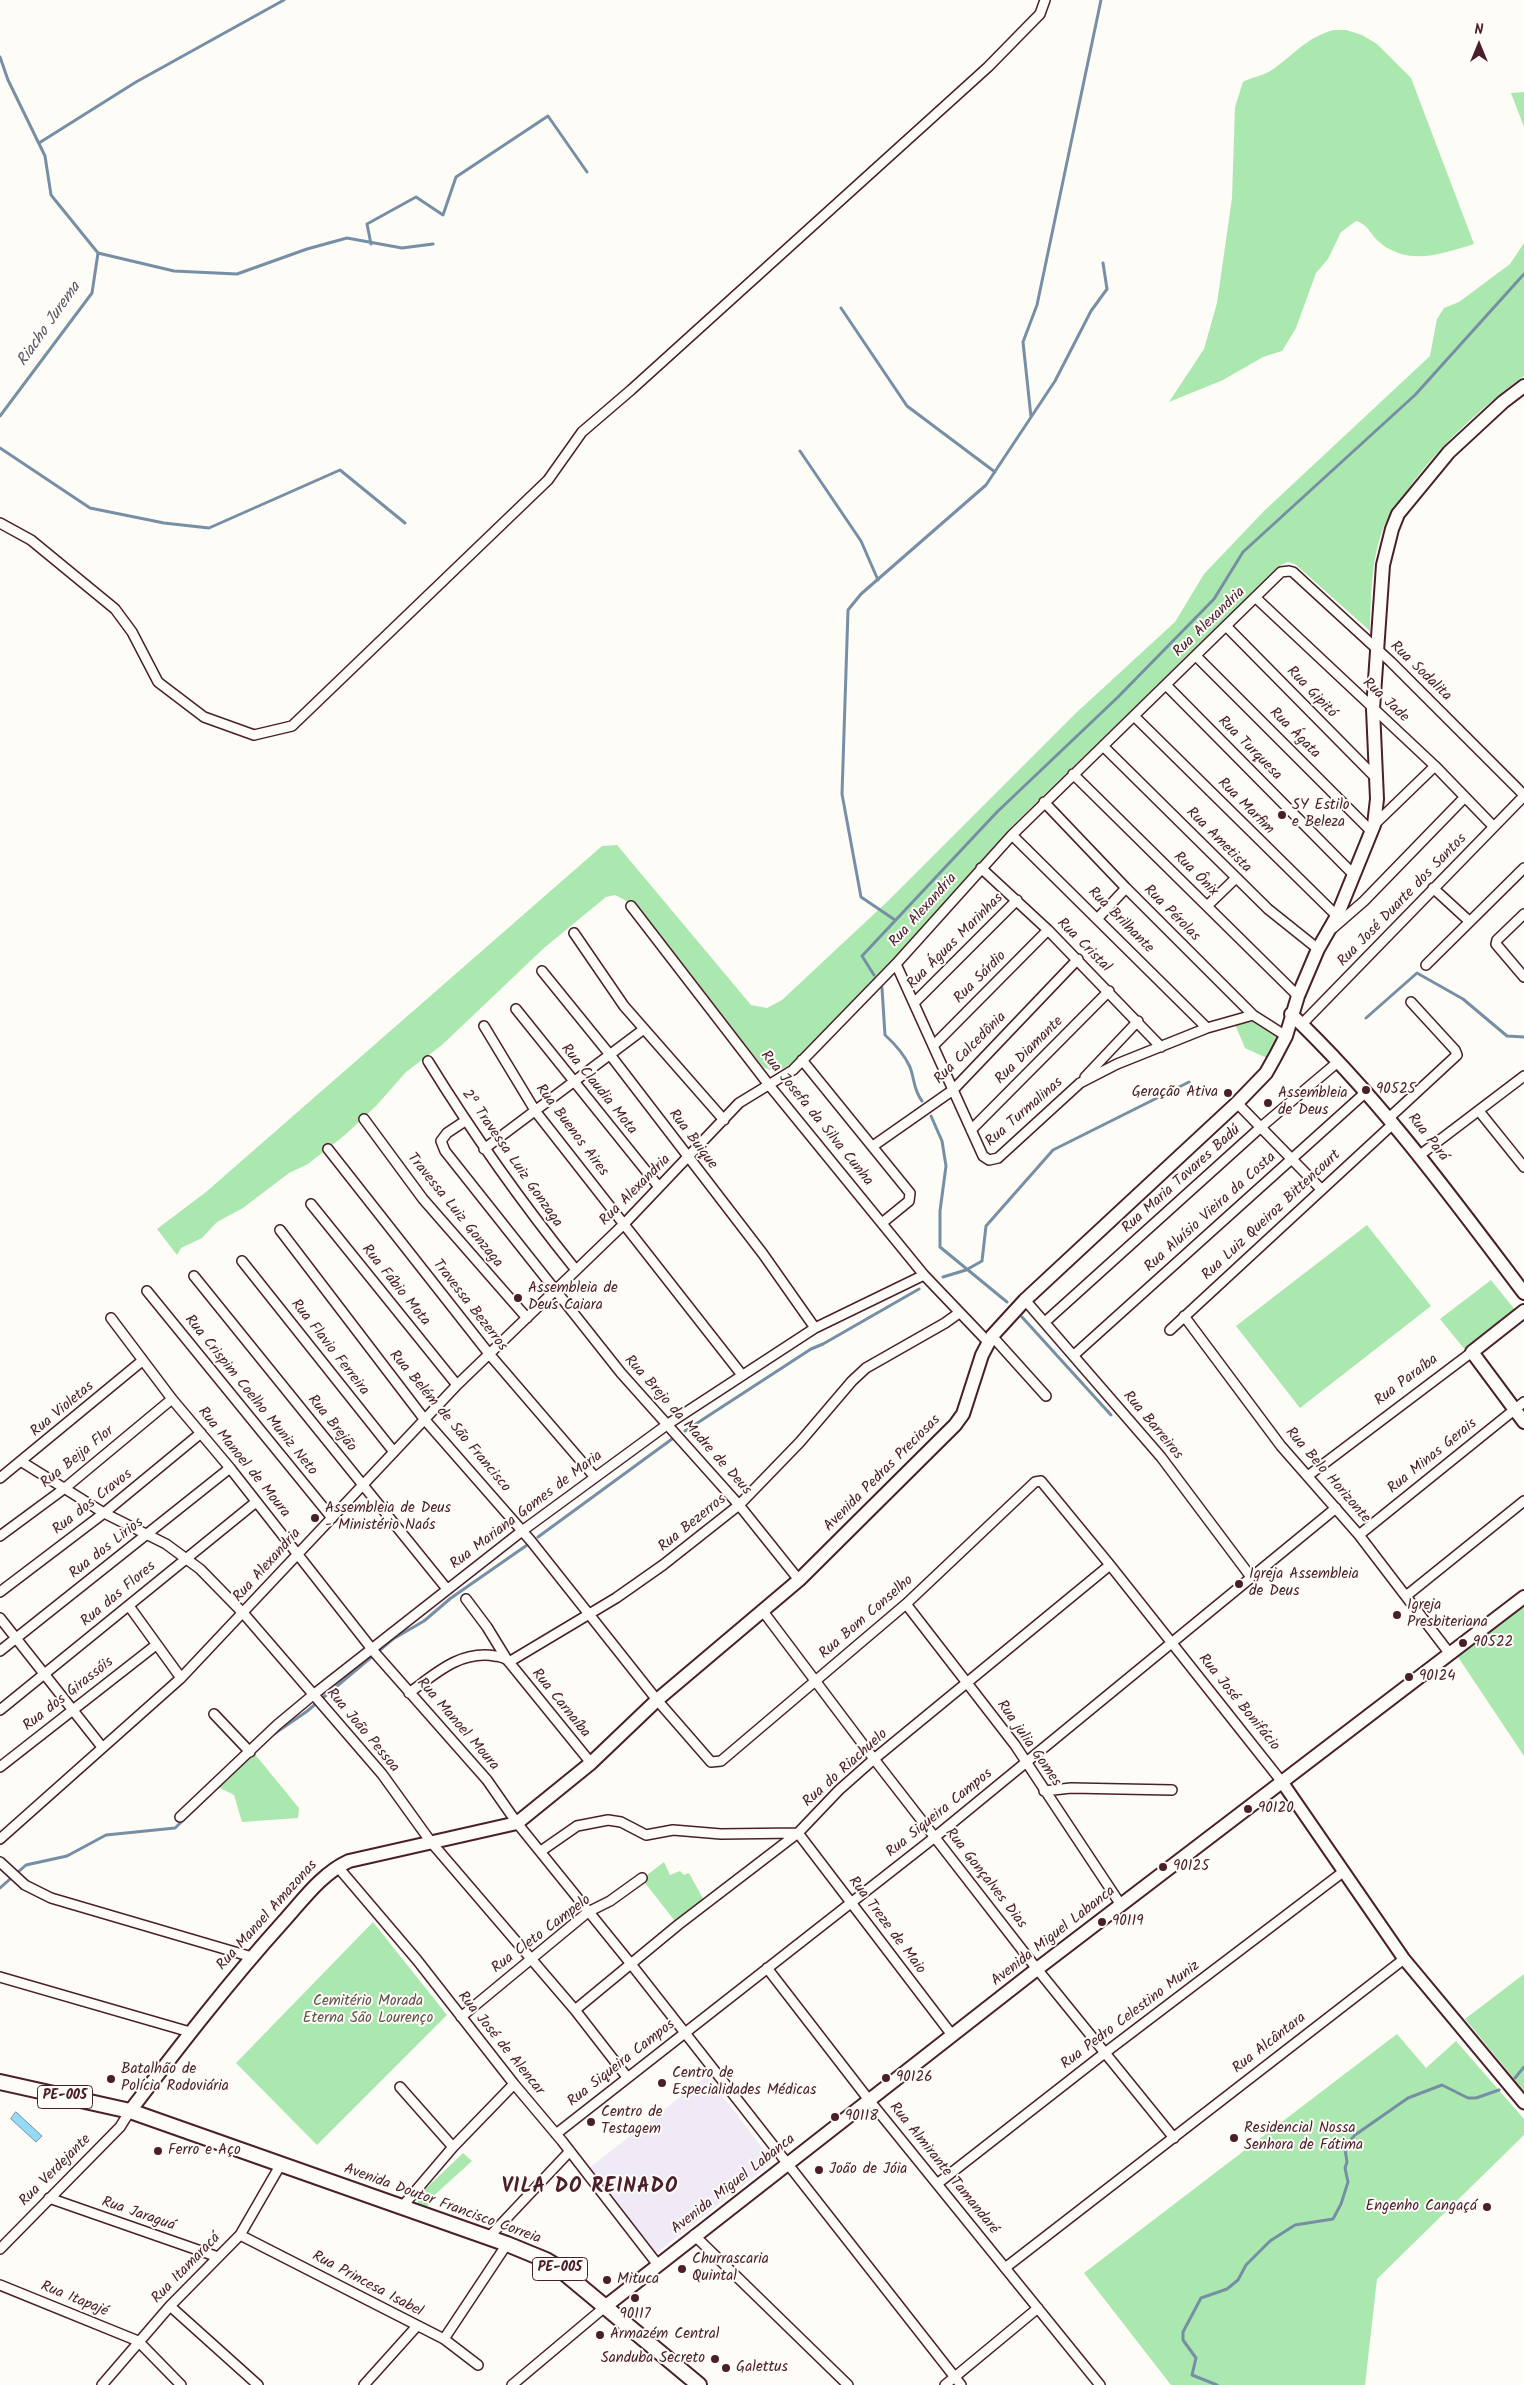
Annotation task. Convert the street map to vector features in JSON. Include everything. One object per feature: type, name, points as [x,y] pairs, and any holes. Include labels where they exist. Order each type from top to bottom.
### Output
[{"type":"main road","name":"Avenida Pedras Preciosas","points":[[517,1823],[591,1763],[656,1700],[799,1580],[956,1425],[962,1414],[990,1339],[1025,1300],[1238,1103],[1266,1073],[1286,1036],[1298,996],[1318,949],[1337,916],[1372,828],[1376,778],[1373,708],[1383,565],[1386,546],[1398,514],[1449,452],[1503,402],[1524,386]]},
{"type":"main road","name":"Rua Pará","points":[[1292,1014],[1339,1060],[1392,1120],[1524,1293]]},
{"type":"main road","name":"Rua Paraíba","points":[[1472,1352],[1524,1311]]},
{"type":"main road","points":[[1472,1352],[1519,1406],[1524,1422]]},
{"type":"main road","name":"Avenida Miguel Labanca","points":[[606,2306],[694,2235],[952,2035],[1524,1597]]},
{"type":"main road","name":"Rua Manoel Amazonas","points":[[130,2112],[190,2032],[252,1957],[328,1872],[349,1861],[517,1823]]},
{"type":"main road","name":"PE-005","points":[[0,2082],[130,2112],[281,2164]]},
{"type":"main road","name":"Avenida Doutor Francisco Correia","points":[[281,2164],[507,2244],[551,2263],[606,2306],[700,2385]]},
{"type":"street","points":[[0,523],[31,540],[115,609],[132,632],[158,682],[204,717],[254,735],[292,726],[548,480],[582,432],[631,390],[988,67],[1040,14],[1045,0]]},
{"type":"street","name":"Rua Alexandria","points":[[0,1840],[181,1678],[244,1614],[298,1553],[457,1385],[624,1223],[745,1098],[793,1070],[896,964],[1044,802],[1227,627],[1281,572],[1293,572]]},
{"type":"street","name":"Rua Sodalita","points":[[1293,572],[1378,651],[1524,796]]},
{"type":"street","name":"Rua Jade","points":[[1256,598],[1435,766],[1494,828]]},
{"type":"street","name":"Rua Gipitó","points":[[1227,627],[1376,778]]},
{"type":"street","name":"Rua Ágata","points":[[1197,656],[1372,828]]},
{"type":"street","name":"Rua Turquesa","points":[[1166,685],[1354,875]]},
{"type":"street","name":"Rua Marfim","points":[[1134,716],[1337,916]]},
{"type":"street","name":"Rua Ametista","points":[[1103,746],[1236,878],[1293,931],[1318,949]]},
{"type":"street","points":[[1372,828],[1435,766]]},
{"type":"street","name":"Rua Ônix","points":[[1073,774],[1298,996]]},
{"type":"street","name":"Rua José Duarte dos Santos","points":[[1302,1024],[1524,796]]},
{"type":"street","points":[[1327,934],[1364,901],[1465,797]]},
{"type":"street","name":"Rua Pérolas","points":[[1044,802],[1126,888],[1253,1015],[1286,1036]]},
{"type":"street","name":"Rua Brilhante","points":[[1012,835],[1098,918],[1207,1028]]},
{"type":"street","name":"Rua Cristal","points":[[982,868],[1078,959],[1161,1047]]},
{"type":"street","points":[[1426,965],[1524,868]]},
{"type":"street","points":[[1207,906],[1236,878]]},
{"type":"street","points":[[1098,918],[1126,888]]},
{"type":"street","points":[[1433,888],[1469,921]]},
{"type":"street","name":"Rua Águas Marinhas","points":[[914,1003],[1017,900]]},
{"type":"street","name":"Rua Josefa da Silva Cunha","points":[[631,906],[769,1085],[924,1275],[959,1313],[990,1339],[1046,1396]]},
{"type":"street","points":[[1524,914],[1497,940],[1496,944],[1524,976]]},
{"type":"street","name":"Rua Sárdio","points":[[934,1045],[1048,930]]},
{"type":"street","points":[[574,933],[624,1006],[724,1120]]},
{"type":"street","name":"Rua Calcedônia","points":[[873,1146],[954,1090],[1078,959]]},
{"type":"street","name":"Rua Turmalinas","points":[[896,964],[985,1159],[994,1160],[998,1158],[1080,1083],[1117,1064],[1207,1028],[1253,1015]]},
{"type":"street","name":"Rua Buique","points":[[542,971],[611,1056],[783,1281],[815,1328]]},
{"type":"street","name":"Rua Diamante","points":[[971,1130],[1109,991]]},
{"type":"street","name":"Rua Luiz Queiroz Bittencourt","points":[[1170,1330],[1392,1120],[1457,1055],[1456,1050],[1411,1002]]},
{"type":"street","name":"Rua Claudia Mota","points":[[516,1009],[659,1187]]},
{"type":"street","points":[[1080,1083],[1138,1021]]},
{"type":"street","name":"Rua Buenos Aires","points":[[484,1026],[536,1112],[742,1375]]},
{"type":"street","points":[[484,1149],[644,1030]]},
{"type":"street","points":[[802,1060],[873,1146],[910,1196],[909,1201],[882,1223]]},
{"type":"street","name":"Rua Maria Tavares Badú","points":[[1045,1322],[1261,1127],[1339,1060]]},
{"type":"street","name":"2ª Travessa Luiz Gonzaga","points":[[428,1061],[484,1149],[529,1211],[576,1270]]},
{"type":"street","points":[[1420,1155],[1524,1076]]},
{"type":"street","name":"Rua Aluísio Vieira da Costa","points":[[1074,1355],[1366,1092]]},
{"type":"street","points":[[1238,1103],[1321,1188]]},
{"type":"street","points":[[1479,1110],[1524,1167]]},
{"type":"street","name":"Travessa Luiz Gonzaga","points":[[364,1119],[440,1220],[527,1318]]},
{"type":"street","name":"Rua Brejo da Madre de Deus","points":[[465,1121],[447,1132],[441,1141],[445,1151],[621,1373],[739,1505],[799,1580]]},
{"type":"street","name":"Travessa Bezerros","points":[[328,1149],[490,1355],[594,1476]]},
{"type":"street","name":"Rua Fábio Mota","points":[[311,1204],[457,1385]]},
{"type":"street","name":"Rua Belém de São Francisco","points":[[280,1230],[425,1420],[522,1531],[590,1614],[656,1700],[710,1762]]},
{"type":"street","name":"Rua Flavio Ferreira","points":[[242,1261],[394,1452]]},
{"type":"street","name":"Rua Mariana Gomes de Maria","points":[[180,1817],[277,1725],[374,1651],[447,1589],[594,1476],[668,1424],[815,1328],[924,1275]]},
{"type":"street","name":"Rua Brejão","points":[[194,1276],[447,1589]]},
{"type":"street","name":"Rua Crispim Coelho Muniz Neto","points":[[148,1291],[332,1518]]},
{"type":"street","name":"Rua Barreiros","points":[[1025,1300],[1161,1457],[1251,1577]]},
{"type":"street","name":"Rua Bezerros","points":[[507,1660],[590,1614],[663,1565],[739,1505],[800,1442],[852,1381],[874,1364],[945,1324],[959,1313]]},
{"type":"street","name":"Rua Belo Horizonte","points":[[1184,1316],[1281,1446],[1309,1475],[1359,1534],[1450,1654]]},
{"type":"street","name":"Rua Manoel de Moura","points":[[111,1318],[172,1399],[230,1468],[374,1651]]},
{"type":"street","name":"Rua Paraíba","points":[[1309,1475],[1472,1352]]},
{"type":"street","name":"Rua Violetas","points":[[0,1478],[22,1462],[142,1361]]},
{"type":"street","name":"Rua Beija Flor","points":[[0,1536],[65,1488],[172,1399]]},
{"type":"street","name":"Rua Minas Gerais","points":[[1359,1534],[1519,1406]]},
{"type":"street","name":"Rua dos Cravos","points":[[0,1592],[104,1513],[201,1433]]},
{"type":"street","name":"Rua João Pessoa","points":[[22,1462],[104,1513],[148,1535],[186,1558],[200,1569],[244,1614],[382,1774],[431,1842],[531,1958],[627,2077]]},
{"type":"street","name":"Rua dos Lirios","points":[[0,1651],[230,1468]]},
{"type":"street","name":"Rua José Bonifácio","points":[[1035,1482],[1044,1482],[1282,1782],[1404,1959]]},
{"type":"street","name":"Rua Bom Conselho","points":[[710,1762],[721,1761],[817,1681],[906,1604],[1035,1482]]},
{"type":"street","points":[[1406,1596],[1524,1501]]},
{"type":"street","name":"Rua das Flores","points":[[0,1710],[256,1502]]},
{"type":"street","name":"Rua Siqueira Campos","points":[[556,2134],[766,1968],[852,1903],[1336,1508]]},
{"type":"street","name":"Rua do Riachuelo","points":[[574,2010],[798,1833],[839,1790],[874,1759],[1110,1565]]},
{"type":"street","name":"Rua Carnaíba","points":[[466,1599],[487,1627],[507,1660],[591,1763]]},
{"type":"street","name":"Rua julia Gomes","points":[[906,1604],[1015,1745],[1121,1905]]},
{"type":"street","points":[[128,1606],[181,1678]]},
{"type":"street","name":"Rua Gonçalves Dias","points":[[762,1610],[934,1837],[1174,2138]]},
{"type":"street","points":[[0,1618],[102,1747]]},
{"type":"street","name":"Rua dos Girassóis","points":[[0,1767],[156,1645]]},
{"type":"street","name":"Rua Manoel Moura","points":[[374,1651],[487,1780],[517,1823],[961,2385]]},
{"type":"street","points":[[409,1693],[458,1660],[471,1656],[488,1655],[507,1660]]},
{"type":"street","points":[[214,1714],[250,1752]]},
{"type":"street","points":[[1044,1790],[1071,1788],[1172,1790]]},
{"type":"street","points":[[541,1851],[577,1826],[601,1821],[621,1822],[646,1836],[674,1830],[721,1834],[798,1833]]},
{"type":"street","name":"Rua Treze de Maio","points":[[798,1833],[952,2035]]},
{"type":"street","points":[[0,1862],[18,1879],[51,1898],[252,1957]]},
{"type":"street","name":"Rua José de Alencar","points":[[337,1866],[417,1960],[460,2017],[570,2151],[658,2264]]},
{"type":"street","name":"Rua Pedro Celestino Muniz","points":[[937,2184],[1106,2052],[1343,1872]]},
{"type":"street","name":"Rua Cleto Campelo","points":[[460,2017],[588,1912],[610,1901],[642,1878]]},
{"type":"street","points":[[1404,1959],[1524,2102]]},
{"type":"street","name":"Rua Alcântara","points":[[1005,2268],[1404,1959]]},
{"type":"street","name":"Rua Almirante Tamandaré","points":[[766,1968],[869,2100],[1038,2308],[1096,2384]]},
{"type":"street","points":[[0,1977],[190,2032]]},
{"type":"street","points":[[401,2208],[453,2147],[514,2084]]},
{"type":"street","points":[[400,2087],[453,2147]]},
{"type":"street","name":"Rua Verdejante","points":[[0,2249],[120,2127],[130,2112]]},
{"type":"street","points":[[488,2238],[570,2151]]},
{"type":"street","name":"Rua Itamaracá","points":[[102,2385],[170,2306],[240,2235],[281,2164]]},
{"type":"street","name":"Rua Jaraguá","points":[[49,2198],[218,2258]]},
{"type":"street","name":"Rua Princesa Isabel","points":[[240,2235],[444,2339],[478,2365]]},
{"type":"street","points":[[694,2235],[848,2385]]},
{"type":"street","points":[[444,2339],[507,2244]]},
{"type":"street","name":"Rua Itapajé","points":[[0,2285],[138,2341]]},
{"type":"street","points":[[170,2306],[258,2385]]},
{"type":"street","points":[[512,2385],[606,2306]]},
{"type":"street","points":[[945,2385],[1038,2308]]},
{"type":"street","points":[[364,2385],[417,2326]]},
{"type":"street","points":[[138,2341],[181,2385]]},
{"type":"shaded area","points":[[707,2076],[771,2159],[770,2164],[655,2254],[589,2168]]},
{"type":"green space","points":[[1334,30],[1346,30],[1362,35],[1377,44],[1411,78],[1474,244],[1425,256],[1401,254],[1389,249],[1378,241],[1366,227],[1356,221],[1341,232],[1328,259],[1316,273],[1296,328],[1282,351],[1263,357],[1223,380],[1169,402],[1204,349],[1217,303],[1232,198],[1235,107],[1243,82],[1269,72],[1315,37]]},
{"type":"green space","points":[[1524,92],[1524,127],[1511,93]]},
{"type":"green space","points":[[1524,243],[1524,376],[1489,403],[1442,448],[1414,482],[1388,519],[1376,552],[1371,591],[1370,631],[1295,564],[1288,562],[1281,565],[1012,826],[906,946],[792,1063],[778,1070],[763,1067],[636,906],[615,895],[606,897],[544,948],[442,1045],[406,1072],[376,1106],[345,1135],[308,1164],[289,1173],[243,1208],[217,1222],[202,1238],[181,1248],[177,1255],[157,1229],[206,1192],[602,846],[617,845],[751,1005],[767,1008],[782,1000],[889,900],[1077,712],[1175,622],[1204,574],[1264,511],[1430,356],[1437,319],[1444,308],[1459,302],[1510,264]]},
{"type":"green space","points":[[1253,1015],[1286,1036],[1273,1061],[1245,1048],[1233,1020]]},
{"type":"green space","points":[[1367,1225],[1431,1306],[1300,1408],[1236,1326]]},
{"type":"green space","points":[[1491,1280],[1516,1311],[1466,1351],[1440,1319]]},
{"type":"green space","points":[[1524,1606],[1524,1756],[1458,1657]]},
{"type":"green space","points":[[253,1752],[299,1808],[298,1818],[242,1822],[234,1795],[218,1787]]},
{"type":"green space","points":[[664,1862],[670,1875],[680,1871],[684,1875],[689,1873],[706,1904],[678,1925],[642,1879]]},
{"type":"green space","name":"Cemitério Morada Eterna São Lourenço","points":[[373,1922],[447,2015],[317,2145],[236,2063]]},
{"type":"green space","points":[[1524,1974],[1524,2091],[1465,2019]]},
{"type":"green space","points":[[1397,2034],[1426,2068],[1456,2041],[1524,2119],[1524,2135],[1377,2279],[1365,2385],[1171,2385],[1084,2273]]},
{"type":"green space","points":[[463,2153],[472,2161],[429,2200],[429,2205],[426,2207],[418,2204],[418,2196]]},
{"type":"water","points":[[16,2112],[42,2136],[36,2142],[11,2119]]},
{"type":"waterway","points":[[39,143],[136,82],[284,0]]},
{"type":"waterway","points":[[1031,417],[1023,342],[1037,305],[1101,0]]},
{"type":"waterway","name":"Riacho Jurema","points":[[0,57],[8,80],[45,156],[51,195],[98,253],[92,293],[0,416]]},
{"type":"waterway","points":[[371,244],[367,224],[416,197],[443,215],[456,177],[548,116],[587,172]]},
{"type":"waterway","points":[[98,253],[174,271],[237,274],[307,249],[347,238],[402,248],[433,244]]},
{"type":"waterway","points":[[895,920],[861,897],[842,794],[848,610],[861,594],[986,485],[1055,381],[1091,311],[1107,289],[1103,263]]},
{"type":"waterway","points":[[874,975],[862,956],[997,812],[1118,697],[1214,599],[1243,552],[1415,395],[1524,274]]},
{"type":"waterway","points":[[841,308],[907,406],[995,472]]},
{"type":"waterway","points":[[0,448],[90,508],[164,523],[209,528],[340,470],[405,523]]},
{"type":"waterway","points":[[800,451],[861,541],[878,580]]},
{"type":"waterway","points":[[1366,1018],[1417,973],[1463,999],[1507,1036],[1524,1037]]},
{"type":"waterway","points":[[882,988],[885,1035],[908,1062],[914,1084],[922,1101]]},
{"type":"waterway","points":[[943,1277],[966,1270],[982,1261],[986,1226],[1053,1150],[1189,1082]]},
{"type":"waterway","points":[[931,1116],[942,1141],[946,1166],[940,1211],[940,1247],[1007,1302]]},
{"type":"waterway","points":[[685,1431],[811,1349],[919,1289]]},
{"type":"waterway","points":[[1022,1317],[1111,1415]]},
{"type":"waterway","points":[[538,1537],[672,1439]]},
{"type":"waterway","points":[[271,1736],[306,1712],[393,1639],[424,1621],[451,1598],[530,1543]]},
{"type":"waterway","points":[[0,1888],[26,1865],[67,1856],[106,1835],[175,1828],[220,1785]]},
{"type":"waterway","points":[[1515,2078],[1524,2067]]},
{"type":"waterway","points":[[1217,2385],[1192,2375],[1196,2358],[1183,2340],[1183,2332],[1201,2298],[1227,2289],[1238,2280],[1246,2265],[1270,2241],[1295,2225],[1333,2219],[1341,2204],[1348,2182],[1345,2168],[1347,2162],[1345,2149],[1355,2135],[1408,2098],[1442,2085],[1468,2098],[1476,2098],[1499,2090]]},
{"type":"place","name":"SY Estilo e Beleza","points":[[1282,815]]},
{"type":"place","name":"90525","points":[[1366,1090]]},
{"type":"place","name":"Geração Ativa","points":[[1228,1093]]},
{"type":"place","name":"Assembleia de Deus","points":[[1268,1103]]},
{"type":"place","name":"Assembleia de Deus Caiara","points":[[518,1298]]},
{"type":"place","name":"Assembleia de Deus - Ministério Naós","points":[[315,1518]]},
{"type":"place","name":"Igreja Assembleia de Deus","points":[[1239,1584]]},
{"type":"place","name":"Igreja Presbiteriana","points":[[1397,1615]]},
{"type":"place","name":"90522","points":[[1463,1643]]},
{"type":"place","name":"90124","points":[[1409,1677]]},
{"type":"place","name":"90120","points":[[1248,1809]]},
{"type":"place","name":"90125","points":[[1163,1867]]},
{"type":"place","name":"90119","points":[[1102,1922]]},
{"type":"place","name":"90126","points":[[886,2078]]},
{"type":"place","name":"Batalhão de Polícia Rodoviária","points":[[111,2079]]},
{"type":"place","name":"Centro de Especialidades Médicas","points":[[662,2083]]},
{"type":"place","name":"90118","points":[[835,2117]]},
{"type":"place","name":"Centro de Testagem","points":[[591,2122]]},
{"type":"place","name":"Residencial Nossa Senhora de Fátima","points":[[1234,2138]]},
{"type":"place","name":"Ferro e Aço","points":[[158,2151]]},
{"type":"place","name":"João de Jóia","points":[[819,2170]]},
{"type":"place","name":"Engenho Cangaçá","points":[[1487,2207]]},
{"type":"place","name":"Churrascaria Quintal","points":[[682,2269]]},
{"type":"place","name":"Mituca","points":[[607,2280]]},
{"type":"place","name":"90117","points":[[635,2298]]},
{"type":"place","name":"Armazém Central","points":[[600,2335]]},
{"type":"place","name":"Sanduba Secreto","points":[[715,2359]]},
{"type":"place","name":"Galettus","points":[[726,2368]]},
{"type":"district","name":"VILA DO REINADO","points":[[590,2189]]}]
